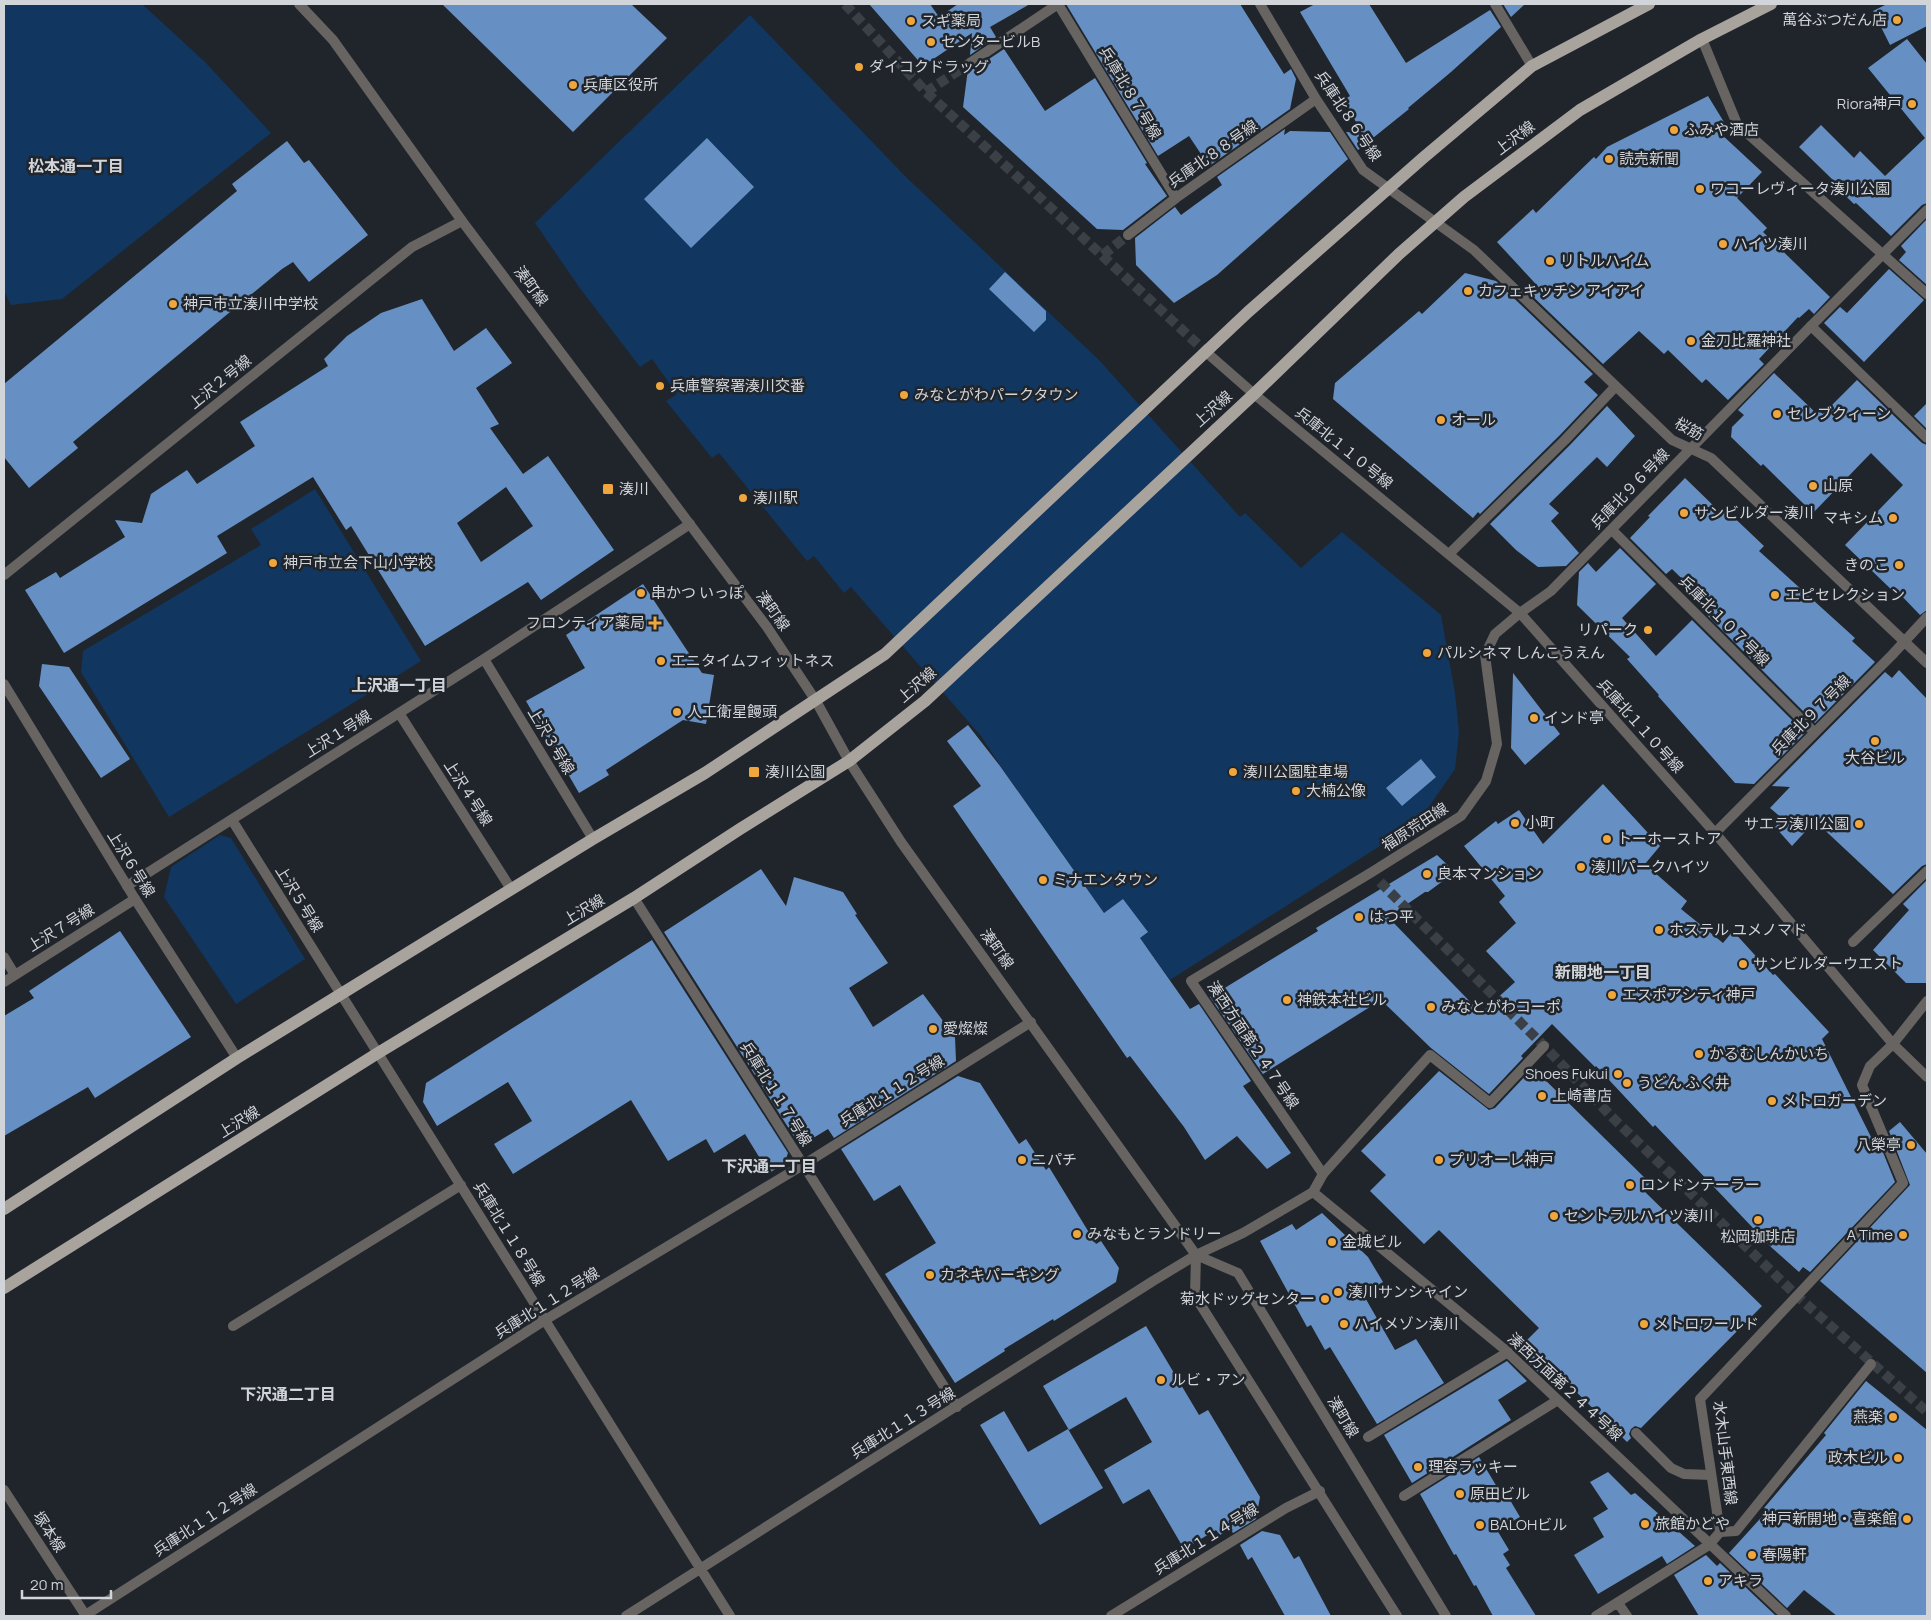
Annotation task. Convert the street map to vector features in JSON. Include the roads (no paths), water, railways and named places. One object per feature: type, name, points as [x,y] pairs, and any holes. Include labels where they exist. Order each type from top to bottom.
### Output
[{"type":"main road","points":[[4,1209],[237,1058],[593,839],[705,773],[885,654],[1248,312],[1387,188],[1532,66],[1649,4]]},
{"type":"main road","name":"上沢線","points":[[4,1288],[378,1053],[634,898],[849,761],[926,701],[1254,394],[1399,254],[1464,197],[1580,110],[1702,39],[1771,4]]},
{"type":"street","name":"湊町線","points":[[299,4],[333,40],[462,221],[767,627],[816,701],[849,761],[901,842],[1196,1255],[1238,1273],[1446,1616]]},
{"type":"street","points":[[970,63],[1058,4]]},
{"type":"street","name":"兵庫北８７号線","points":[[1058,4],[1176,198]]},
{"type":"street","name":"兵庫北８６号線","points":[[1260,4],[1316,99],[1362,170],[1435,222]]},
{"type":"street","points":[[1495,4],[1532,66]]},
{"type":"street","points":[[1702,39],[1737,124],[1927,294]]},
{"type":"street","name":"兵庫北８８号線","points":[[1128,235],[1176,198],[1316,99]]},
{"type":"street","name":"兵庫北９６号線","points":[[1520,613],[1551,591],[1927,210]]},
{"type":"street","name":"上沢２号線","points":[[4,576],[412,247],[462,221]]},
{"type":"street","name":"桜筋","points":[[1435,222],[1474,250],[1672,440],[1711,458],[1927,663]]},
{"type":"street","points":[[1811,326],[1927,438]]},
{"type":"street","name":"兵庫北１１０号線","points":[[1206,352],[1254,394],[1449,554],[1488,589],[1520,613],[1715,833],[1893,1044],[1927,1077]]},
{"type":"street","points":[[1449,554],[1565,440],[1615,387]]},
{"type":"street","name":"上沢１号線","points":[[127,886],[484,659],[690,524]]},
{"type":"street","name":"兵庫北１０７号線","points":[[1612,530],[1814,732]]},
{"type":"street","name":"福原荒田線","points":[[1372,872],[1461,816],[1486,781],[1497,744],[1485,655],[1495,634],[1520,613]]},
{"type":"street","name":"兵庫北９７号線","points":[[1715,833],[1905,642],[1927,617]]},
{"type":"street","name":"上沢３号線","points":[[484,659],[593,839]]},
{"type":"street","name":"上沢６号線","points":[[4,684],[135,899],[237,1058]]},
{"type":"street","name":"上沢４号線","points":[[399,713],[511,890]]},
{"type":"street","name":"上沢５号線","points":[[232,820],[341,995]]},
{"type":"street","points":[[1853,942],[1927,870]]},
{"type":"street","name":"湊西方面第２４７号線","points":[[1323,1174],[1191,981],[1372,872]]},
{"type":"street","name":"兵庫北１１７号線","points":[[634,898],[957,1407]]},
{"type":"street","name":"上沢７号線","points":[[4,982],[135,899]]},
{"type":"street","points":[[4,957],[15,975]]},
{"type":"street","name":"兵庫北１１８号線","points":[[341,995],[730,1616]]},
{"type":"street","points":[[1893,1044],[1927,1001]]},
{"type":"street","name":"兵庫北１１２号線","points":[[85,1616],[545,1320],[803,1165],[1031,1022]]},
{"type":"street","name":"水木山手東西線","points":[[1720,1532],[1700,1399],[1903,1183],[1862,1085],[1870,1066],[1893,1044]]},
{"type":"street","points":[[1397,1616],[1320,1491],[1195,1296],[1196,1255],[1243,1233],[1313,1192],[1323,1174],[1430,1055],[1490,1103],[1544,1046]]},
{"type":"street","points":[[233,1326],[461,1186]]},
{"type":"street","name":"湊西方面第２４４号線","points":[[1313,1192],[1508,1352],[1709,1545],[1786,1616]]},
{"type":"street","name":"兵庫北１１３号線","points":[[626,1616],[1196,1255]]},
{"type":"street","points":[[1368,1437],[1508,1352]]},
{"type":"street","points":[[1596,1616],[1709,1545],[1720,1532],[1736,1531],[1871,1364]]},
{"type":"street","points":[[1404,1496],[1558,1400]]},
{"type":"street","points":[[1636,1433],[1671,1468],[1684,1474],[1712,1474]]},
{"type":"street","name":"塚本線","points":[[4,1490],[85,1616]]},
{"type":"street","name":"兵庫北１１４号線","points":[[1110,1616],[1286,1508],[1320,1491]]},
{"type":"street","points":[[1618,1602],[1627,1616]]},
{"type":"tunnel","points":[[845,4],[926,92],[1206,352]]},
{"type":"tunnel","points":[[926,92],[970,63]]},
{"type":"tunnel","points":[[1103,255],[1128,235]]},
{"type":"tunnel","points":[[1380,882],[1614,1119],[1796,1295],[1927,1412]]},
{"type":"place","name":"萬谷ぶつだん店","points":[[1897,20]]},
{"type":"place","name":"スギ薬局","points":[[911,21]]},
{"type":"place","name":"センタービルB","points":[[931,42]]},
{"type":"place","name":"ダイコクドラッグ","points":[[859,67]]},
{"type":"place","name":"兵庫区役所","points":[[573,85]]},
{"type":"place","name":"Riora神戸","points":[[1912,104]]},
{"type":"place","name":"ふみや酒店","points":[[1674,130]]},
{"type":"place","name":"読売新聞","points":[[1609,159]]},
{"type":"place","name":"ワコーレヴィータ湊川公園","points":[[1700,189]]},
{"type":"place","name":"ハイツ湊川","points":[[1723,244]]},
{"type":"place","name":"リトルハイム","points":[[1550,261]]},
{"type":"place","name":"カフェキッチン アイアイ","points":[[1468,291]]},
{"type":"place","name":"神戸市立湊川中学校","points":[[173,304]]},
{"type":"place","name":"金刀比羅神社","points":[[1691,341]]},
{"type":"place","name":"兵庫警察署湊川交番","points":[[660,386]]},
{"type":"place","name":"みなとがわパークタウン","points":[[904,395]]},
{"type":"place","name":"セレブクィーン","points":[[1777,414]]},
{"type":"place","name":"オール","points":[[1441,420]]},
{"type":"place","name":"山原","points":[[1813,486]]},
{"type":"place","name":"湊川","points":[[608,489]]},
{"type":"place","name":"湊川駅","points":[[743,498]]},
{"type":"place","name":"サンビルダー湊川","points":[[1684,513]]},
{"type":"place","name":"マキシム","points":[[1893,518]]},
{"type":"place","name":"神戸市立会下山小学校","points":[[273,563]]},
{"type":"place","name":"きのこ","points":[[1899,565]]},
{"type":"place","name":"串かつ いっぽ","points":[[641,593]]},
{"type":"place","name":"エピセレクション","points":[[1775,595]]},
{"type":"place","name":"フロンティア薬局","points":[[655,623]]},
{"type":"place","name":"リパーク","points":[[1648,630]]},
{"type":"place","name":"パルシネマ しんこうえん","points":[[1427,653]]},
{"type":"place","name":"エニタイムフィットネス","points":[[661,661]]},
{"type":"place","name":"人工衛星饅頭","points":[[677,712]]},
{"type":"place","name":"インド亭","points":[[1534,718]]},
{"type":"place","name":"大谷ビル","points":[[1875,741]]},
{"type":"place","name":"湊川公園","points":[[754,772]]},
{"type":"place","name":"湊川公園駐車場","points":[[1233,772]]},
{"type":"place","name":"大楠公像","points":[[1296,791]]},
{"type":"place","name":"小町","points":[[1515,823]]},
{"type":"place","name":"サエラ湊川公園","points":[[1859,824]]},
{"type":"place","name":"トーホーストア","points":[[1607,839]]},
{"type":"place","name":"湊川パークハイツ","points":[[1581,867]]},
{"type":"place","name":"良本マンション","points":[[1427,874]]},
{"type":"place","name":"ミナエンタウン","points":[[1043,880]]},
{"type":"place","name":"はつ平","points":[[1359,917]]},
{"type":"place","name":"ホステル ユメノマド","points":[[1659,930]]},
{"type":"place","name":"サンビルダーウエスト","points":[[1743,964]]},
{"type":"place","name":"エスポアシティ神戸","points":[[1612,995]]},
{"type":"place","name":"神鉄本社ビル","points":[[1287,1000]]},
{"type":"place","name":"みなとがわコーポ","points":[[1431,1007]]},
{"type":"place","name":"愛燦燦","points":[[933,1029]]},
{"type":"place","name":"かるむしんかいち","points":[[1699,1054]]},
{"type":"place","name":"Shoes Fukui","points":[[1618,1074]]},
{"type":"place","name":"うどん ふく井","points":[[1627,1083]]},
{"type":"place","name":"上崎書店","points":[[1542,1096]]},
{"type":"place","name":"メトロガーデン","points":[[1772,1101]]},
{"type":"place","name":"八榮亭","points":[[1911,1145]]},
{"type":"place","name":"ニパチ","points":[[1022,1160]]},
{"type":"place","name":"プリオーレ神戸","points":[[1439,1160]]},
{"type":"place","name":"ロンドンテーラー","points":[[1630,1185]]},
{"type":"place","name":"セントラルハイツ湊川","points":[[1554,1216]]},
{"type":"place","name":"松岡珈琲店","points":[[1758,1220]]},
{"type":"place","name":"みなもとランドリー","points":[[1077,1234]]},
{"type":"place","name":"A Time","points":[[1903,1235]]},
{"type":"place","name":"金城ビル","points":[[1332,1242]]},
{"type":"place","name":"カネキパーキング","points":[[930,1275]]},
{"type":"place","name":"湊川サンシャイン","points":[[1338,1292]]},
{"type":"place","name":"菊水ドッグセンター","points":[[1325,1299]]},
{"type":"place","name":"ハイメゾン湊川","points":[[1344,1324]]},
{"type":"place","name":"メトロワールド","points":[[1644,1324]]},
{"type":"place","name":"ルビ・アン","points":[[1161,1380]]},
{"type":"place","name":"燕楽","points":[[1893,1417]]},
{"type":"place","name":"政木ビル","points":[[1898,1458]]},
{"type":"place","name":"理容ラッキー","points":[[1418,1467]]},
{"type":"place","name":"原田ビル","points":[[1460,1494]]},
{"type":"place","name":"神戸新開地・喜楽館","points":[[1907,1519]]},
{"type":"place","name":"旅館かどや","points":[[1645,1524]]},
{"type":"place","name":"BALOHビル","points":[[1480,1525]]},
{"type":"place","name":"春陽軒","points":[[1752,1555]]},
{"type":"place","name":"アキラ","points":[[1708,1581]]},
{"type":"district","name":"松本通一丁目","points":[[76,166]]},
{"type":"district","name":"上沢通一丁目","points":[[399,685]]},
{"type":"district","name":"新開地一丁目","points":[[1603,972]]},
{"type":"district","name":"下沢通一丁目","points":[[769,1166]]},
{"type":"district","name":"下沢通二丁目","points":[[288,1394]]}]
